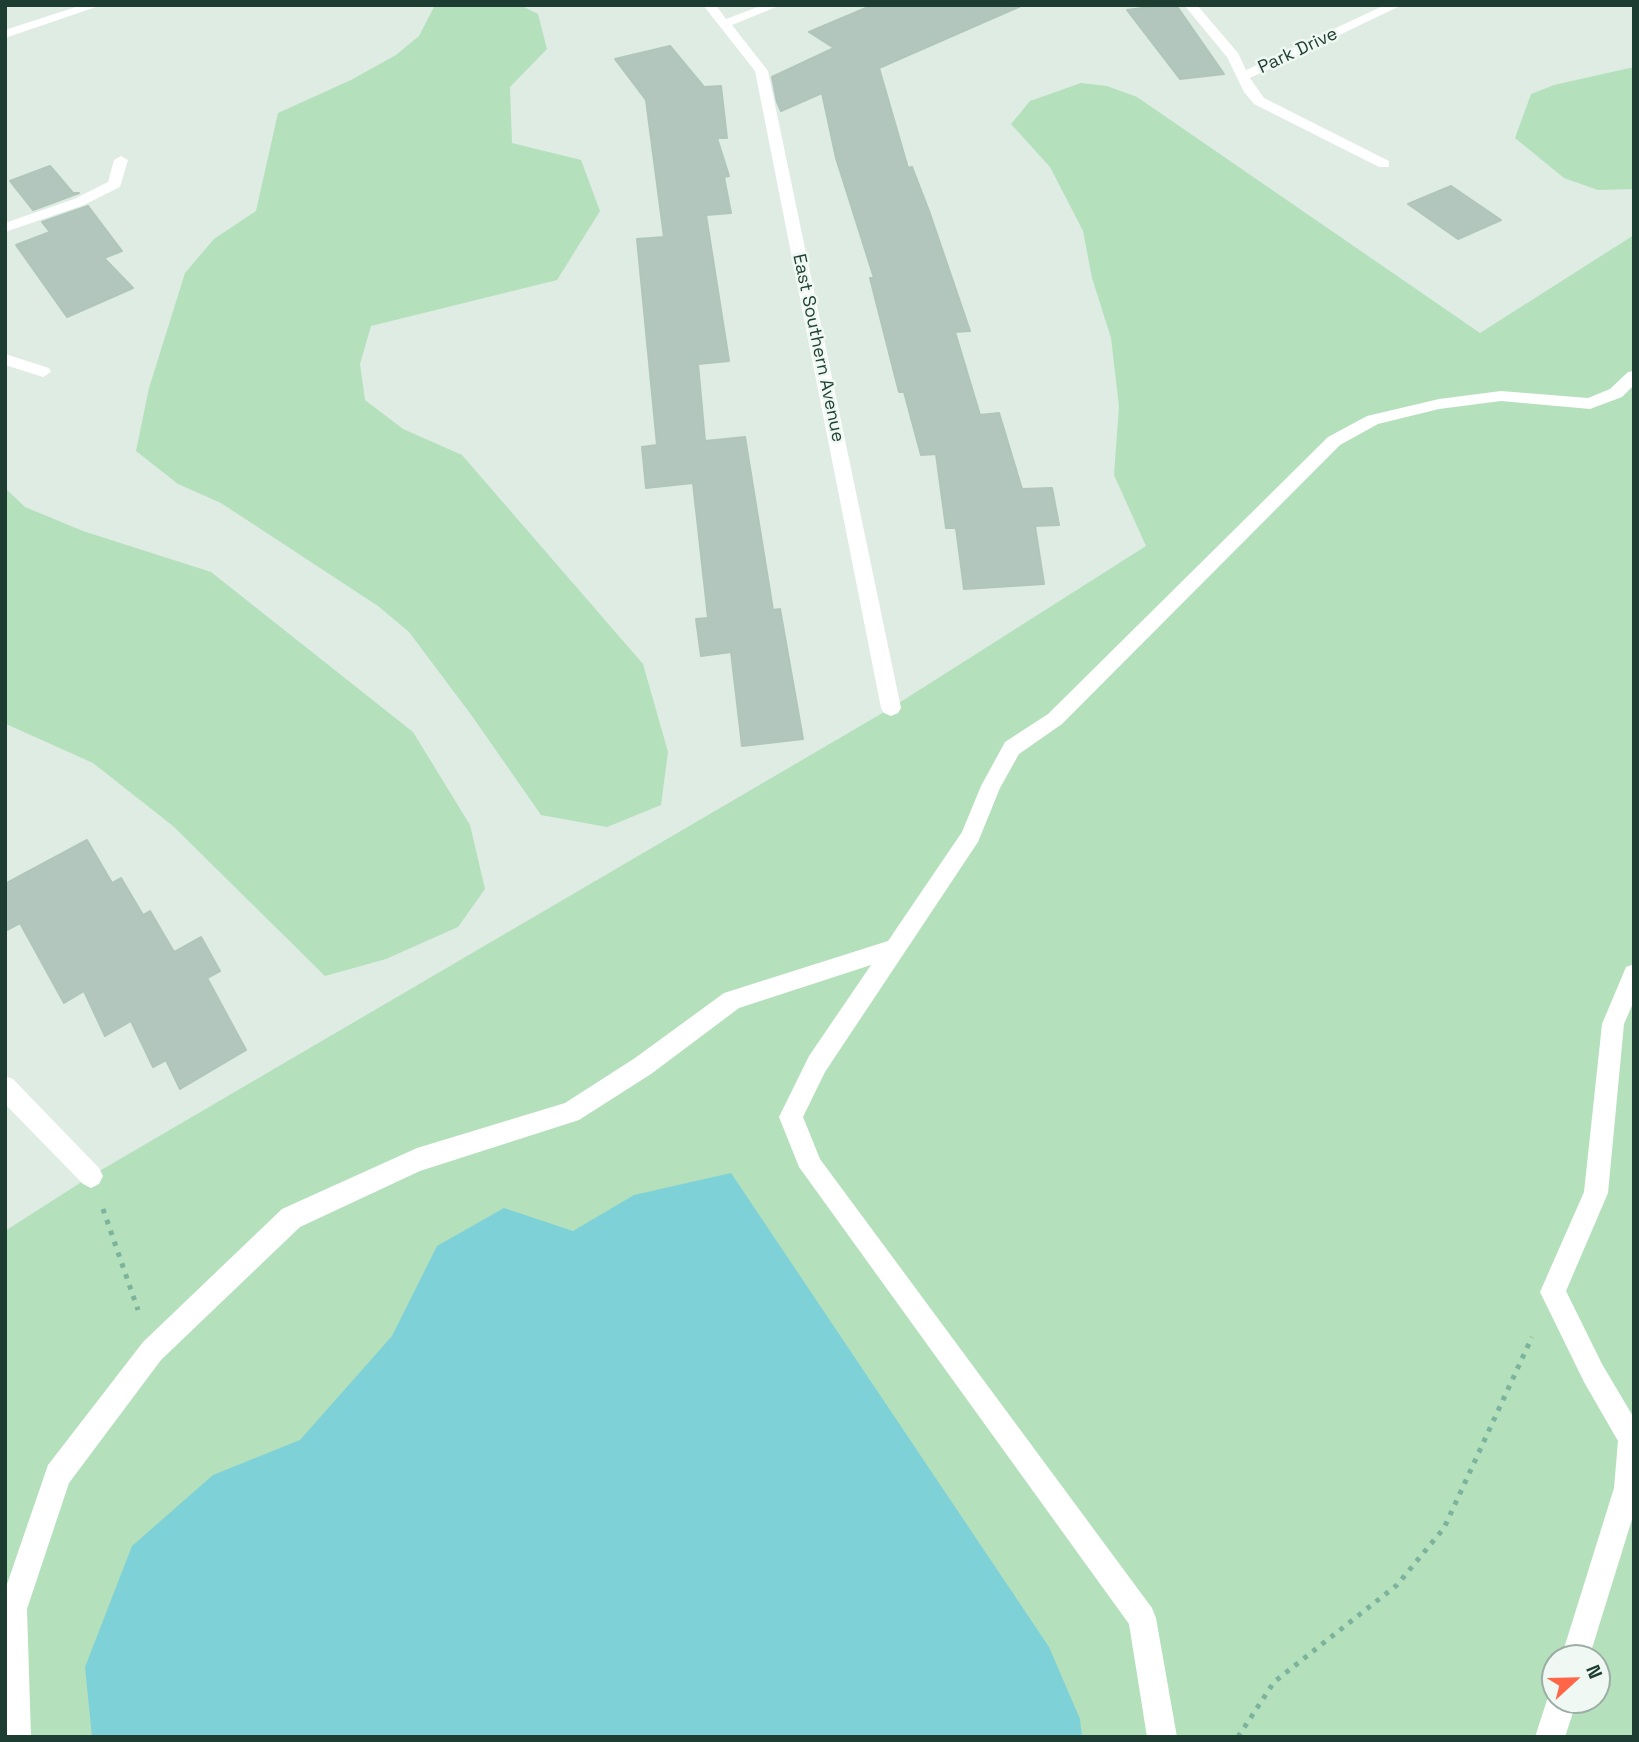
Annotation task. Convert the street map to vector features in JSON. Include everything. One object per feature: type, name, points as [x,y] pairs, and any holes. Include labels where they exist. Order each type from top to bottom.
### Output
[{"type":"street","points":[[5,34],[96,5]]},
{"type":"street","name":"East Southern Avenue","points":[[709,5],[761,71],[891,708]]},
{"type":"street","points":[[724,24],[775,5]]},
{"type":"street","name":"Park Drive","points":[[1191,5],[1233,56],[1243,76],[1396,5]]},
{"type":"street","points":[[1243,76],[1259,101],[1384,164]]},
{"type":"street","points":[[5,228],[79,202],[115,184],[121,160]]},
{"type":"street","points":[[5,359],[43,372]]},
{"type":"street","points":[[1162,1737],[1142,1618],[811,1167],[791,1117],[817,1064],[971,836],[991,786],[1012,748],[1055,719],[1334,440],[1373,420],[1439,404],[1501,397],[1590,404],[1616,393],[1634,376]]},
{"type":"street","points":[[16,1737],[13,1609],[58,1475],[152,1351],[291,1218],[416,1160],[571,1112],[643,1066],[732,1000],[895,948]]},
{"type":"street","points":[[1579,1644],[1628,1488],[1631,1439],[1593,1373],[1553,1292],[1596,1194],[1613,1024],[1634,974]]},
{"type":"street","points":[[5,1087],[91,1176]]},
{"type":"street","points":[[1550,1737],[1557,1714]]},
{"type":"path","points":[[91,1176],[152,1351]]},
{"type":"path","points":[[1238,1737],[1274,1682],[1397,1585],[1444,1528],[1553,1292]]},
{"type":"green space","points":[[435,5],[520,5],[538,14],[547,49],[510,87],[512,143],[581,160],[600,211],[557,280],[371,326],[360,364],[365,400],[403,429],[462,455],[643,664],[668,752],[661,805],[607,827],[541,815],[409,632],[378,606],[221,503],[178,484],[136,451],[149,388],[185,273],[214,239],[256,211],[278,113],[351,80],[396,55],[419,36]]},
{"type":"green space","points":[[1634,67],[1634,189],[1598,190],[1564,178],[1515,138],[1531,94],[1554,85]]},
{"type":"green space","points":[[1081,83],[1107,86],[1137,97],[1480,333],[1634,235],[1634,1737],[5,1737],[5,1231],[91,1176],[891,708],[1146,546],[1114,475],[1119,406],[1111,338],[1092,278],[1083,231],[1050,167],[1011,124],[1030,101]]},
{"type":"green space","points":[[5,488],[25,507],[83,531],[211,572],[413,732],[470,825],[485,889],[458,927],[386,959],[325,976],[173,826],[93,763],[6,724]]},
{"type":"water","points":[[731,1173],[1049,1647],[1080,1719],[1082,1737],[92,1737],[85,1667],[132,1546],[213,1475],[300,1440],[392,1336],[437,1246],[504,1208],[573,1231],[634,1195]]},
{"type":"building","points":[[873,5],[1023,5],[879,68],[908,168],[912,167],[929,211],[970,331],[955,332],[980,415],[999,413],[1022,489],[1052,488],[1059,525],[1035,526],[1044,584],[964,589],[956,528],[946,528],[936,454],[921,455],[904,392],[899,392],[870,278],[874,278],[836,158],[822,93],[781,111],[777,102],[772,77],[834,48],[809,32]]},
{"type":"building","points":[[1176,5],[1224,74],[1180,79],[1127,10]]},
{"type":"building","points":[[670,46],[704,87],[721,86],[727,138],[717,138],[729,176],[724,177],[731,213],[706,215],[729,361],[698,364],[705,441],[745,437],[773,610],[780,609],[803,739],[742,746],[731,652],[701,656],[696,619],[708,618],[693,483],[646,488],[642,447],[657,445],[637,239],[664,237],[646,100],[615,59]]},
{"type":"building","points":[[50,166],[73,193],[79,193],[33,210],[10,181]]},
{"type":"building","points":[[1451,186],[1501,220],[1458,239],[1408,204]]},
{"type":"building","points":[[88,206],[122,251],[104,258],[133,288],[67,317],[16,245],[50,232],[42,222]]},
{"type":"building","points":[[87,840],[112,883],[121,878],[143,915],[150,911],[174,952],[201,937],[220,971],[207,978],[246,1050],[180,1089],[166,1060],[153,1067],[131,1021],[105,1036],[84,991],[64,1003],[20,923],[5,931],[5,884]]}]
